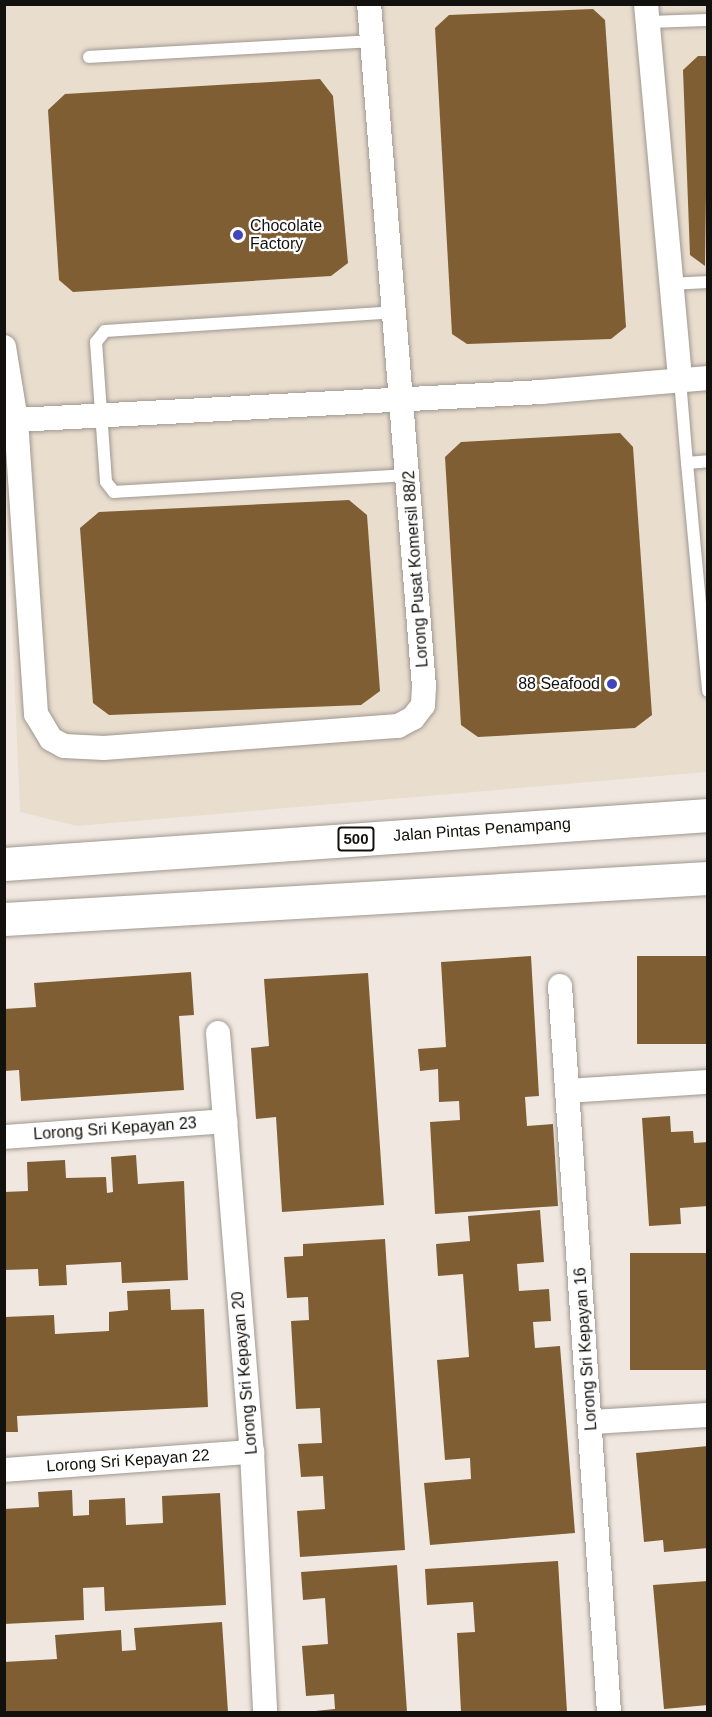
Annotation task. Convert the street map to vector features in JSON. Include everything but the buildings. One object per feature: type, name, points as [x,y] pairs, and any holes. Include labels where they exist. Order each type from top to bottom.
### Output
[{"type":"main road","name":"Jalan Pintas Penampang","points":[[8,862],[708,814]]},
{"type":"main road","points":[[4,919],[708,878]]},
{"type":"street","name":"Lorong Pusat Komersil 88/2","points":[[4,347],[16,420],[35,697],[42,730],[64,746],[80,747],[398,726],[413,718],[423,705],[424,687],[398,312],[369,4]]},
{"type":"street","points":[[647,14],[680,380]]},
{"type":"street","points":[[16,420],[403,399],[708,378]]},
{"type":"street","name":"Lorong Sri Kepayan 16","points":[[560,986],[592,1422],[609,1713]]},
{"type":"street","name":"Lorong Sri Kepayan 20","points":[[218,1033],[252,1452],[265,1713]]},
{"type":"street","points":[[567,1091],[708,1082]]},
{"type":"street","name":"Lorong Sri Kepayan 23","points":[[4,1137],[225,1121]]},
{"type":"street","points":[[592,1422],[708,1415]]},
{"type":"street","name":"Lorong Sri Kepayan 22","points":[[4,1470],[252,1452]]},
{"type":"lane","points":[[647,14],[708,20]]},
{"type":"lane","points":[[89,57],[372,41]]},
{"type":"lane","points":[[670,284],[708,282]]},
{"type":"lane","points":[[398,312],[105,331],[96,342],[106,482],[114,492],[408,475]]},
{"type":"lane","points":[[680,380],[708,691]]},
{"type":"lane","points":[[687,463],[708,461]]},
{"type":"shaded area","points":[[4,5],[707,5],[707,772],[77,826],[20,812],[4,439]]},
{"type":"place","name":"Chocolate Factory","points":[[238,235]]},
{"type":"place","name":"88 Seafood","points":[[612,684]]}]
